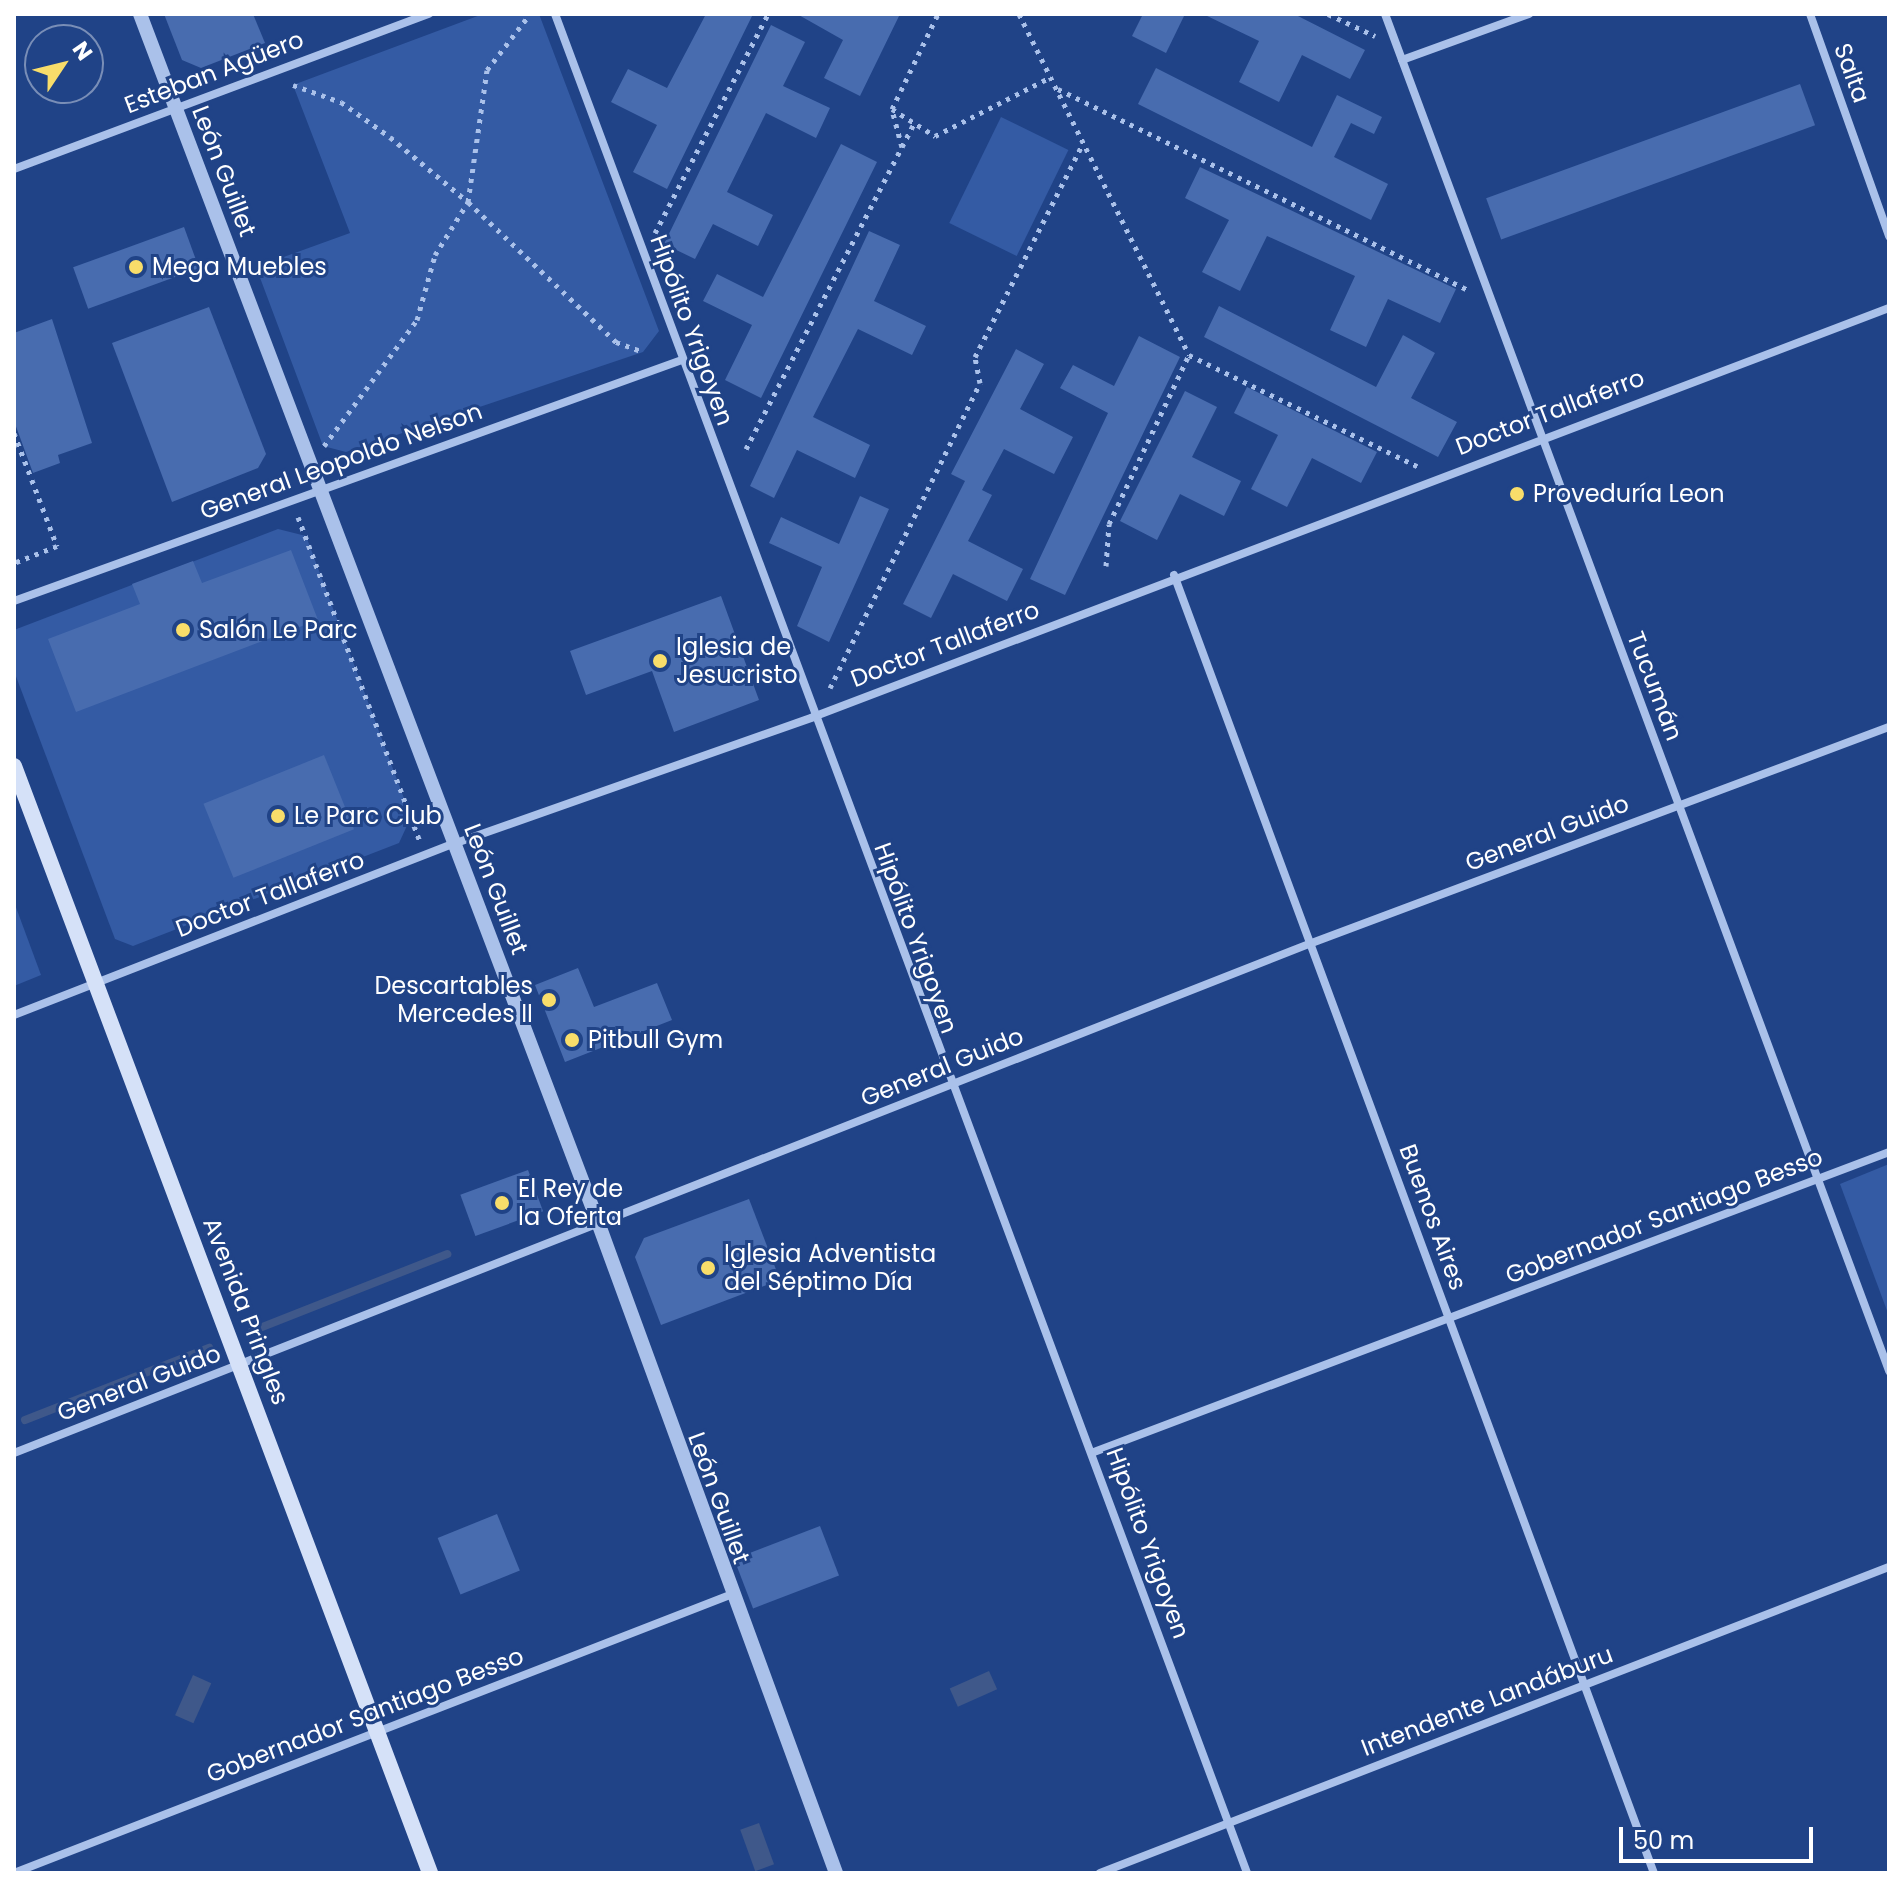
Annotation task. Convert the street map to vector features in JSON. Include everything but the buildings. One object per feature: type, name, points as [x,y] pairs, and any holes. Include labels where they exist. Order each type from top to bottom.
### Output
[{"type":"main road","name":"Avenida Pringles","points":[[14,766],[430,1873]]},
{"type":"street","name":"León Guillet","points":[[140,14],[456,843],[599,1225],[730,1595],[836,1873]]},
{"type":"street","name":"Esteban Agüero","points":[[14,169],[429,14]]},
{"type":"street","name":"Hipólito Yrigoyen","points":[[555,14],[950,1085],[1094,1452],[1247,1873]]},
{"type":"street","name":"Tucumán","points":[[1385,14],[1540,436],[1820,1177],[1889,1371]]},
{"type":"street","points":[[1402,60],[1529,14]]},
{"type":"street","name":"Salta","points":[[1810,14],[1889,236]]},
{"type":"street","name":"Doctor Tallaferro","points":[[14,1015],[456,843],[813,717],[1174,575],[1889,308]]},
{"type":"street","name":"General Leopoldo Nelson","points":[[14,601],[682,360]]},
{"type":"street","name":"Buenos Aires","points":[[1174,575],[1587,1684],[1654,1873]]},
{"type":"street","name":"General Guido","points":[[14,1453],[1309,944],[1889,727]]},
{"type":"street","name":"Gobernador Santiago Besso","points":[[1094,1452],[1450,1321],[1889,1152]]},
{"type":"street","name":"Intendente Landáburu","points":[[1100,1873],[1889,1567]]},
{"type":"street","name":"Gobernador Santiago Besso","points":[[14,1873],[730,1595]]},
{"type":"path","points":[[323,446],[417,320],[435,255],[468,202],[487,70],[530,14]]},
{"type":"path","points":[[651,240],[768,14]]},
{"type":"path","points":[[902,147],[892,109],[938,14]]},
{"type":"path","points":[[1019,14],[1189,355],[1417,466]]},
{"type":"path","points":[[1328,14],[1375,36]]},
{"type":"path","points":[[892,109],[935,136],[1051,77]]},
{"type":"path","points":[[293,85],[341,102],[468,202],[616,342],[643,352]]},
{"type":"path","points":[[1056,88],[1467,289]]},
{"type":"path","points":[[746,449],[915,122]]},
{"type":"path","points":[[830,688],[980,383],[975,357],[1083,142]]},
{"type":"path","points":[[1106,566],[1109,524],[1189,355]]},
{"type":"path","points":[[14,433],[57,546],[14,563]]},
{"type":"path","points":[[298,517],[421,845]]},
{"type":"shaded area","points":[[483,14],[539,14],[659,331],[643,352],[346,452],[323,446],[256,267],[350,233],[293,85]]},
{"type":"shaded area","points":[[1001,117],[1068,150],[1017,256],[949,223]]},
{"type":"shaded area","points":[[278,529],[306,536],[411,817],[399,843],[133,946],[115,939],[14,671],[14,630]]},
{"type":"shaded area","points":[[14,902],[41,975],[14,986]]},
{"type":"shaded area","points":[[1889,1164],[1889,1316],[1840,1184]]},
{"type":"shaded area","points":[[989,1671],[997,1689],[958,1707],[950,1688]]},
{"type":"shaded area","points":[[193,1675],[211,1683],[193,1723],[175,1715]]},
{"type":"shaded area","points":[[759,1823],[774,1864],[755,1871],[740,1830]]},
{"type":"waterway","points":[[252,1331],[447,1254]]},
{"type":"waterway","points":[[25,1420],[209,1348]]},
{"type":"place","name":"Mega Muebles","points":[[136,267]]},
{"type":"place","name":"Proveduría Leon","points":[[1517,494]]},
{"type":"place","name":"Salón Le Parc","points":[[183,630]]},
{"type":"place","name":"Iglesia de Jesucristo","points":[[660,661]]},
{"type":"place","name":"Le Parc Club","points":[[278,816]]},
{"type":"place","name":"Descartables Mercedes II","points":[[549,1000]]},
{"type":"place","name":"Pitbull Gym","points":[[572,1040]]},
{"type":"place","name":"El Rey de la Oferta","points":[[502,1203]]},
{"type":"place","name":"Iglesia Adventista del Séptimo Día","points":[[708,1268]]}]
